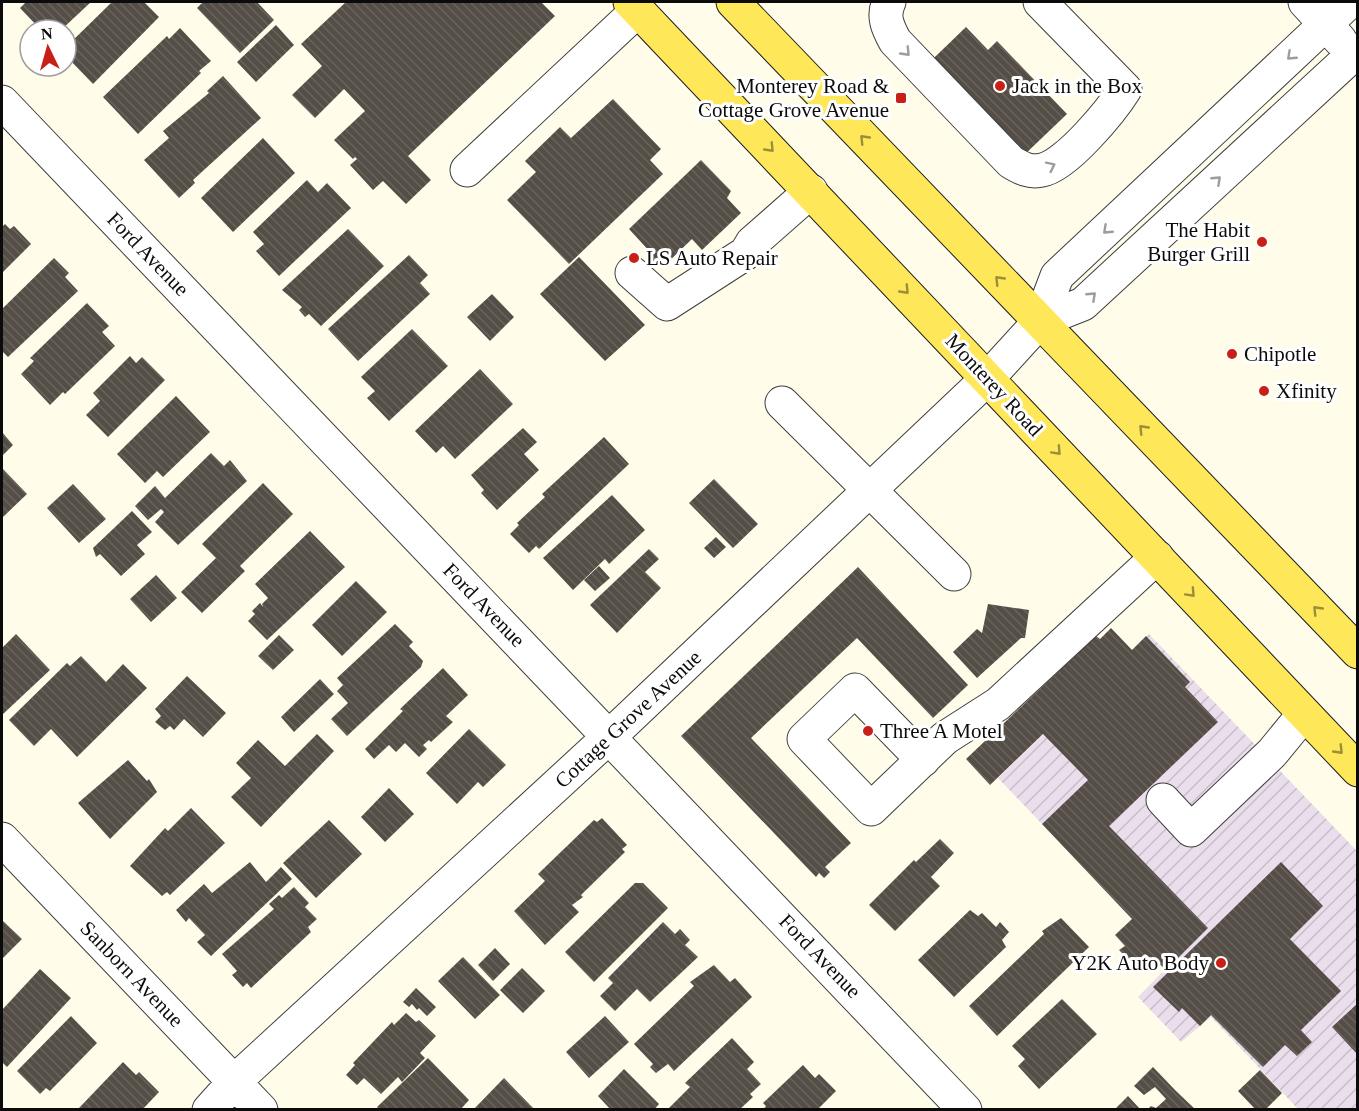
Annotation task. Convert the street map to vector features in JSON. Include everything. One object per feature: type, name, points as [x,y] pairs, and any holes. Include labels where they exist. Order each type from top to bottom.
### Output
[{"type":"main road","points":[[733,2],[1358,652]]},
{"type":"main road","name":"Monterey Road","points":[[634,6],[1358,770]]},
{"type":"street","points":[[889,2],[886,8],[886,25],[895,41],[1011,162],[1027,171],[1043,170],[1059,163],[1112,111],[1125,89],[1040,2]]},
{"type":"street","points":[[467,170],[634,6]]},
{"type":"street","points":[[1327,9],[1356,54],[1083,304],[1040,321],[1057,276],[1327,9]]},
{"type":"street","name":"Ford Avenue","points":[[2,102],[965,1110]]},
{"type":"street","points":[[632,273],[667,304],[746,253],[752,243],[811,191]]},
{"type":"street","name":"Cottage Grove Avenue","points":[[209,1110],[235,1082],[610,736],[869,491],[988,378],[1040,321]]},
{"type":"street","points":[[782,403],[954,574]]},
{"type":"street","points":[[923,760],[945,738],[998,704],[1157,557]]},
{"type":"street","points":[[1163,800],[1191,830],[1272,753],[1304,714]]},
{"type":"street","name":"Sanborn Avenue","points":[[2,839],[261,1110]]},
{"type":"shaded area","points":[[1149,634],[1357,851],[1357,1109],[1298,1109],[1211,1017],[1181,1042],[1138,997],[1173,961],[998,778]]},
{"type":"building","points":[[26,2],[91,2],[74,18],[30,18],[20,8]]},
{"type":"building","points":[[112,2],[144,2],[159,17],[93,84],[78,68],[78,35]]},
{"type":"building","points":[[203,2],[257,2],[274,20],[240,53],[197,8]]},
{"type":"building","points":[[346,2],[541,2],[555,16],[408,156],[431,180],[406,204],[383,181],[373,190],[350,165],[357,159],[355,157],[353,159],[334,140],[365,111],[344,89],[315,118],[292,95],[322,66],[301,44]]},
{"type":"building","points":[[276,25],[294,45],[256,82],[237,62]]},
{"type":"building","name":"Jack in the Box","points":[[966,27],[988,50],[997,41],[1067,114],[1002,176],[910,81]]},
{"type":"building","points":[[180,28],[211,61],[138,134],[103,97],[167,36],[169,39]]},
{"type":"building","points":[[223,76],[261,118],[193,180],[195,183],[179,198],[144,160],[169,138],[163,131],[209,93],[207,91]]},
{"type":"building","points":[[613,99],[661,149],[650,160],[663,174],[569,264],[507,200],[536,172],[525,161],[560,127],[571,138]]},
{"type":"building","points":[[263,138],[295,173],[233,232],[201,198]]},
{"type":"building","points":[[701,160],[731,191],[727,198],[741,213],[702,250],[692,239],[664,266],[659,260],[653,265],[646,260],[652,254],[629,229]]},
{"type":"building","points":[[307,180],[318,192],[327,183],[351,208],[279,276],[256,251],[264,244],[253,232]]},
{"type":"building","points":[[5,224],[10,229],[14,226],[31,244],[2,273],[2,227]]},
{"type":"building","points":[[348,229],[384,266],[321,326],[309,314],[305,317],[299,310],[302,307],[282,290]]},
{"type":"building","points":[[409,255],[428,275],[420,283],[430,294],[358,361],[328,329]]},
{"type":"building","points":[[579,257],[645,325],[605,361],[540,294]]},
{"type":"building","points":[[54,258],[69,273],[65,277],[78,291],[8,357],[2,351],[2,309]]},
{"type":"building","points":[[492,294],[514,317],[490,341],[467,317]]},
{"type":"building","points":[[87,303],[109,326],[102,332],[115,346],[65,394],[63,392],[50,405],[21,374],[34,361],[30,358]]},
{"type":"building","points":[[412,329],[448,366],[389,421],[367,398],[375,391],[361,377]]},
{"type":"building","points":[[130,356],[136,363],[142,357],[165,380],[108,437],[86,415],[100,401],[93,393]]},
{"type":"building","points":[[480,369],[513,404],[455,459],[443,446],[436,453],[415,431]]},
{"type":"building","points":[[176,396],[210,432],[163,477],[157,471],[145,483],[117,454]]},
{"type":"building","points":[[523,428],[537,442],[524,454],[539,470],[497,510],[481,493],[484,490],[471,475]]},
{"type":"building","points":[[2,432],[13,445],[2,456]]},
{"type":"building","points":[[604,437],[629,464],[539,549],[536,546],[529,553],[510,534],[519,525],[517,523],[545,497],[542,494]]},
{"type":"building","points":[[211,453],[224,466],[230,460],[247,481],[178,545],[155,522],[164,512],[161,509],[148,520],[135,506],[155,486],[165,498]]},
{"type":"building","points":[[2,468],[27,494],[3,517],[2,515]]},
{"type":"building","points":[[714,479],[758,524],[733,548],[689,503]]},
{"type":"building","points":[[263,483],[293,514],[240,566],[245,571],[202,613],[181,592],[216,558],[202,544]]},
{"type":"building","points":[[73,484],[106,519],[79,543],[47,508]]},
{"type":"building","points":[[612,495],[645,530],[609,564],[605,559],[573,590],[543,558]]},
{"type":"building","points":[[132,511],[152,532],[137,545],[145,554],[121,576],[100,554],[96,557],[93,548]]},
{"type":"building","points":[[310,531],[345,567],[267,640],[248,621],[255,614],[252,611],[260,603],[263,607],[262,604],[268,598],[255,584]]},
{"type":"building","points":[[716,537],[726,547],[714,558],[704,548]]},
{"type":"building","points":[[649,549],[659,559],[645,572],[661,588],[617,633],[590,605]]},
{"type":"building","points":[[599,566],[610,578],[595,591],[584,580]]},
{"type":"building","points":[[858,567],[968,685],[933,718],[857,638],[751,738],[851,843],[825,867],[830,872],[824,878],[819,873],[816,877],[681,736]]},
{"type":"building","points":[[156,575],[177,598],[151,622],[130,599]]},
{"type":"building","points":[[356,581],[387,612],[342,656],[312,625]]},
{"type":"building","points":[[988,604],[1029,610],[1025,638],[1021,638],[977,678],[953,652],[977,629],[982,633]]},
{"type":"building","points":[[395,624],[413,642],[409,646],[423,661],[421,667],[347,736],[331,719],[348,703],[337,691],[343,685],[337,678]]},
{"type":"building","points":[[1111,628],[1132,650],[1146,636],[1190,682],[1185,687],[1218,722],[1109,826],[1208,928],[1174,962],[1171,959],[1163,967],[1145,954],[1134,965],[1119,950],[1125,946],[1115,935],[1132,919],[1042,824],[1088,780],[1043,734],[990,785],[966,759],[1096,636],[1100,639]]},
{"type":"building","points":[[16,634],[50,670],[2,715],[2,648]]},
{"type":"building","points":[[279,635],[294,650],[273,670],[258,656]]},
{"type":"building","points":[[81,656],[106,682],[123,664],[147,688],[77,757],[51,729],[34,746],[9,720],[67,663],[70,666]]},
{"type":"building","points":[[443,668],[468,695],[446,716],[453,722],[431,742],[429,740],[423,745],[427,749],[419,757],[405,743],[396,752],[389,745],[374,759],[365,749],[403,711],[400,709]]},
{"type":"building","points":[[187,676],[226,713],[203,737],[184,719],[174,730],[170,726],[165,730],[155,722],[161,716],[155,709]]},
{"type":"building","points":[[320,679],[334,694],[294,732],[281,717]]},
{"type":"building","points":[[469,729],[506,765],[483,787],[478,782],[457,804],[426,773]]},
{"type":"building","points":[[317,734],[334,751],[261,827],[231,797],[251,778],[236,763],[258,740],[285,766]]},
{"type":"building","points":[[128,760],[147,781],[149,779],[157,792],[110,839],[78,803]]},
{"type":"building","points":[[389,788],[414,814],[385,842],[361,817]]},
{"type":"building","points":[[191,808],[225,843],[170,895],[167,892],[162,896],[130,866],[165,828],[168,831]]},
{"type":"building","points":[[602,818],[627,845],[622,849],[625,852],[581,895],[583,897],[572,905],[579,912],[545,945],[514,911],[545,881],[538,874],[594,820],[597,822]]},
{"type":"building","points":[[329,820],[362,854],[316,898],[283,863]]},
{"type":"building","points":[[940,839],[954,853],[931,877],[940,886],[895,931],[869,905],[914,860],[916,862]]},
{"type":"building","points":[[250,862],[266,882],[281,867],[292,879],[211,956],[197,942],[205,935],[189,918],[186,922],[176,910],[204,884],[212,893]]},
{"type":"building","points":[[1281,862],[1323,906],[1290,939],[1341,991],[1301,1030],[1312,1042],[1297,1056],[1285,1045],[1263,1067],[1211,1015],[1200,1026],[1182,1008],[1179,1012],[1153,987]]},
{"type":"building","points":[[635,883],[643,883],[668,908],[594,982],[565,952]]},
{"type":"building","points":[[294,887],[309,903],[305,907],[317,919],[308,927],[311,932],[251,988],[247,983],[243,987],[232,975],[237,971],[222,954],[274,909],[269,904],[279,895],[282,898]]},
{"type":"building","points":[[970,910],[978,916],[982,913],[996,927],[1000,922],[1009,932],[1002,940],[1006,947],[954,997],[918,960]]},
{"type":"building","points":[[1061,918],[1089,947],[997,1036],[969,1006],[1044,934],[1042,931]]},
{"type":"building","points":[[2,920],[22,939],[2,959]]},
{"type":"building","points":[[663,922],[675,934],[680,929],[690,940],[685,945],[698,957],[650,1002],[637,989],[615,1011],[600,996],[613,983],[608,978]]},
{"type":"building","points":[[495,948],[510,964],[493,981],[478,965]]},
{"type":"building","points":[[463,957],[500,995],[475,1019],[438,981]]},
{"type":"building","points":[[714,965],[730,982],[735,978],[752,997],[674,1071],[668,1064],[656,1073],[650,1067],[653,1064],[634,1044],[694,986],[690,982]]},
{"type":"building","points":[[522,968],[545,991],[523,1013],[500,990]]},
{"type":"building","points":[[40,969],[71,998],[7,1067],[2,1062],[2,1010]]},
{"type":"building","points":[[416,988],[436,1007],[427,1016],[419,1008],[417,1010],[412,1004],[409,1007],[403,1002]]},
{"type":"building","points":[[1062,999],[1097,1034],[1039,1089],[1018,1066],[1025,1059],[1012,1046]]},
{"type":"building","points":[[1358,1003],[1358,1055],[1332,1027]]},
{"type":"building","points":[[406,1013],[416,1022],[419,1020],[436,1036],[420,1053],[425,1058],[402,1082],[398,1077],[381,1094],[364,1078],[357,1085],[346,1075],[355,1065],[353,1063],[392,1022],[394,1025]]},
{"type":"building","points":[[71,1016],[97,1043],[50,1091],[46,1088],[40,1094],[17,1071]]},
{"type":"building","points":[[605,1016],[629,1042],[589,1078],[566,1052]]},
{"type":"building","points":[[732,1038],[754,1062],[747,1069],[761,1084],[750,1094],[753,1097],[739,1110],[667,1110],[690,1087],[685,1083]]},
{"type":"building","points":[[428,1058],[469,1100],[460,1110],[379,1110],[377,1107]]},
{"type":"building","points":[[123,1062],[136,1075],[139,1072],[159,1092],[142,1110],[81,1110],[79,1108]]},
{"type":"building","points":[[803,1065],[815,1078],[819,1074],[836,1091],[817,1110],[763,1110],[766,1106],[763,1103]]},
{"type":"building","points":[[1153,1067],[1196,1110],[1147,1110],[1151,1106],[1156,1108],[1166,1099],[1155,1087],[1144,1095],[1134,1086]]},
{"type":"building","points":[[624,1069],[659,1104],[654,1110],[611,1110],[598,1096]]},
{"type":"building","points":[[1260,1070],[1282,1093],[1265,1110],[1256,1110],[1238,1091]]},
{"type":"building","points":[[504,1078],[535,1110],[473,1110]]},
{"type":"building","points":[[1128,1096],[1141,1110],[1114,1110]]},
{"type":"place","name":"Jack in the Box","points":[[1000,86]]},
{"type":"place","name":"Monterey Road & Cottage Grove Avenue","points":[[901,98]]},
{"type":"place","name":"The Habit Burger Grill","points":[[1262,242]]},
{"type":"place","name":"LS Auto Repair","points":[[634,258]]},
{"type":"place","name":"Chipotle","points":[[1232,354]]},
{"type":"place","name":"Xfinity","points":[[1264,391]]},
{"type":"place","name":"Three A Motel","points":[[868,731]]},
{"type":"place","name":"Y2K Auto Body","points":[[1221,963]]}]
